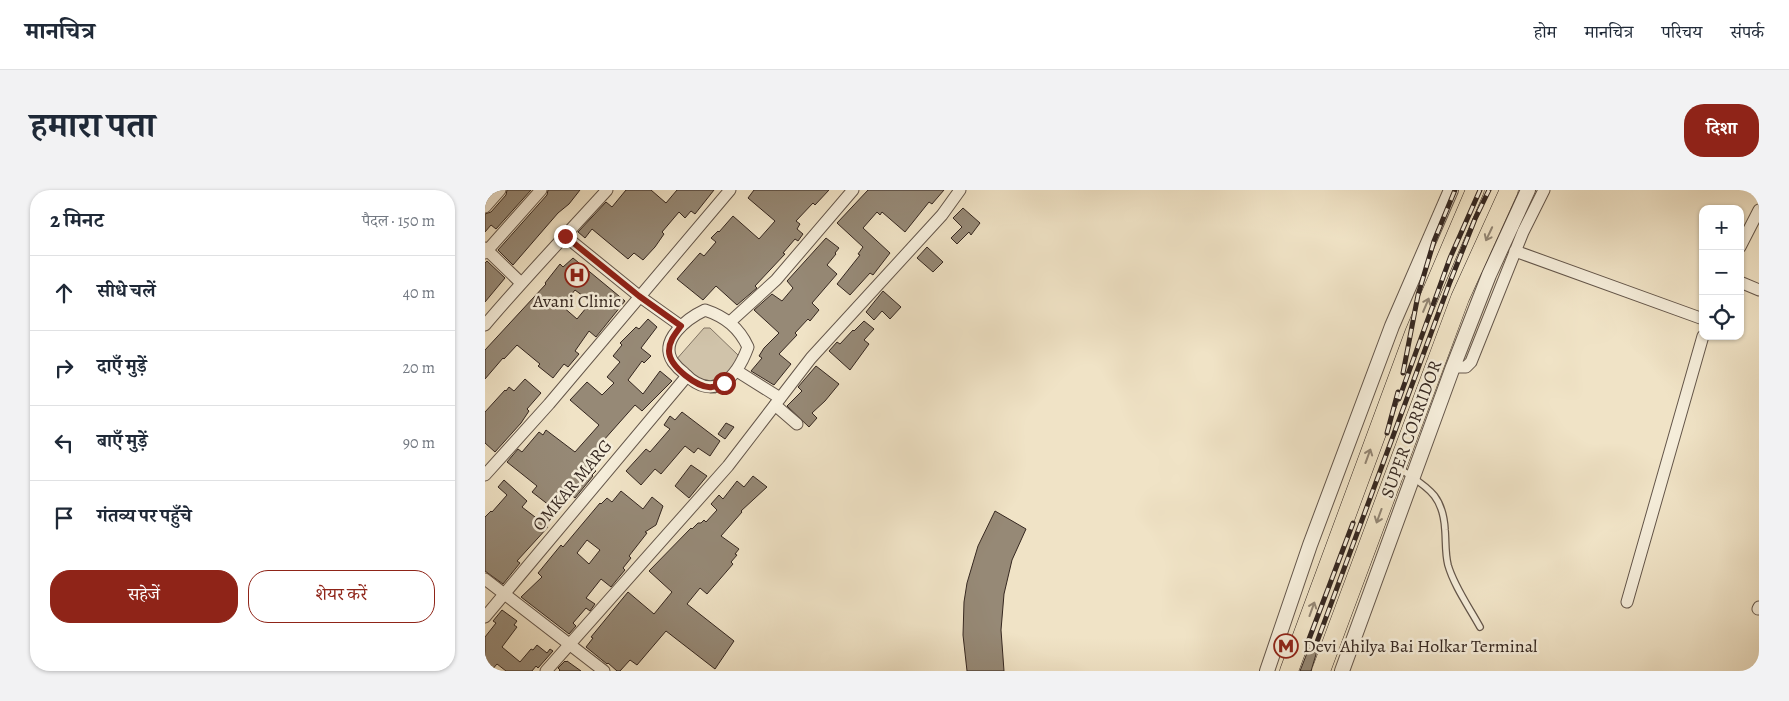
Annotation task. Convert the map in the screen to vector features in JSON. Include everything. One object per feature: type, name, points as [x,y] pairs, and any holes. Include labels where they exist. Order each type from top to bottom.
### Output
[{"type":"main road","name":"SUPER CORRIDOR","points":[[1289,671],[1413,333],[1475,190]]},
{"type":"main road","name":"SUPER CORRIDOR","points":[[1321,671],[1460,298],[1509,190]]},
{"type":"street","points":[[485,207],[500,190]]},
{"type":"street","points":[[521,283],[486,250],[541,190]]},
{"type":"street","points":[[485,325],[607,190]]},
{"type":"street","points":[[485,475],[549,404],[730,190]]},
{"type":"street","points":[[730,322],[777,280],[853,190]]},
{"type":"street","points":[[546,671],[728,466],[811,358],[941,215],[960,190]]},
{"type":"street","points":[[1267,671],[1310,545],[1392,326],[1451,190]]},
{"type":"street","points":[[1342,671],[1453,367],[1489,275],[1528,190]]},
{"type":"street","points":[[1453,367],[1467,367],[1471,362],[1515,251],[1544,190]]},
{"type":"street","points":[[1744,238],[1759,210]]},
{"type":"street","points":[[565,236],[639,296],[681,326]]},
{"type":"street","points":[[1515,251],[1699,318]]},
{"type":"street","points":[[1744,284],[1759,290]]},
{"type":"street","points":[[705,310],[730,322],[743,335],[748,347],[737,371],[724,383],[712,387],[701,385],[687,376],[673,362],[669,352],[670,341],[681,326],[692,316],[705,310]]},
{"type":"street","points":[[1627,602],[1702,340]]},
{"type":"street","points":[[737,371],[777,402],[797,424]]},
{"type":"street","name":"OMKAR MARG","points":[[485,617],[687,376]]},
{"type":"street","points":[[485,579],[605,671]]},
{"type":"lane","points":[[1397,467],[1432,492],[1442,507],[1445,519],[1448,564],[1480,627]]},
{"type":"shaded area","points":[[704,328],[710,328],[738,355],[740,367],[716,393],[710,393],[675,368],[675,361]]},
{"type":"building","points":[[507,190],[531,190],[496,229],[491,225],[485,232],[485,214],[491,212],[506,195]]},
{"type":"building","points":[[548,190],[580,190],[513,265],[498,250],[547,195]]},
{"type":"building","points":[[626,190],[651,190],[666,203],[677,190],[714,190],[695,214],[691,211],[685,218],[679,212],[662,232],[664,234],[655,247],[643,260],[634,253],[628,259],[592,229],[585,238],[578,232],[606,202],[612,207]]},
{"type":"building","points":[[754,190],[829,190],[796,221],[800,224],[797,229],[803,234],[798,241],[795,239],[783,253],[785,254],[755,286],[757,288],[737,305],[716,286],[703,300],[677,279],[700,253],[704,256],[716,242],[711,238],[733,216],[759,239],[775,221],[748,198]]},
{"type":"building","points":[[868,190],[944,190],[932,204],[929,202],[905,232],[882,212],[880,215],[877,212],[863,228],[890,253],[873,275],[870,273],[850,295],[837,284],[860,255],[858,254],[863,247],[837,223]]},
{"type":"building","points":[[963,208],[980,223],[971,235],[969,232],[957,244],[951,238],[962,227],[953,218]]},
{"type":"building","points":[[826,238],[839,248],[827,265],[837,274],[812,303],[819,310],[810,321],[808,319],[795,333],[797,335],[779,354],[791,364],[774,385],[751,371],[762,358],[759,356],[764,348],[779,333],[754,310],[772,294],[782,301],[793,288],[787,281]]},
{"type":"building","points":[[927,247],[943,262],[933,272],[917,258]]},
{"type":"building","points":[[573,258],[625,301],[596,337],[589,331],[575,351],[579,354],[568,367],[564,364],[553,378],[538,366],[540,364],[517,345],[485,379],[485,350],[546,284],[560,264],[563,267]],"holes":[[[575,290],[591,302],[577,319],[562,306]]]},
{"type":"building","points":[[487,261],[505,278],[485,302],[485,263]]},
{"type":"building","points":[[883,291],[901,307],[890,319],[882,311],[874,320],[866,312]]},
{"type":"building","points":[[648,319],[657,327],[641,348],[651,356],[644,363],[642,361],[628,380],[643,394],[660,371],[672,381],[642,411],[635,405],[603,441],[610,446],[592,467],[596,471],[593,476],[575,498],[568,492],[554,509],[532,492],[537,486],[507,462],[518,449],[522,452],[539,432],[543,435],[546,430],[575,452],[599,425],[570,400],[587,382],[602,395],[614,383],[607,377],[620,362],[613,356],[622,345],[620,343],[636,327],[639,329]]},
{"type":"building","points":[[864,321],[874,329],[864,340],[869,344],[850,370],[829,351],[837,342],[840,344]]},
{"type":"building","points":[[816,366],[839,384],[812,413],[817,418],[809,427],[787,406],[802,391],[798,387]]},
{"type":"building","points":[[525,379],[541,393],[527,409],[529,411],[521,423],[495,452],[485,443],[485,412],[505,390],[509,387],[514,391]]},
{"type":"building","points":[[682,412],[720,441],[710,456],[698,448],[694,453],[685,446],[661,474],[655,469],[641,485],[626,471],[646,449],[650,452],[670,429],[664,425],[670,416],[675,420]]},
{"type":"building","points":[[726,423],[734,427],[725,439],[718,434]]},
{"type":"building","points":[[691,465],[707,476],[689,498],[675,486]]},
{"type":"building","points":[[753,476],[767,487],[741,511],[721,536],[739,549],[731,562],[733,564],[707,594],[700,588],[687,604],[734,641],[715,669],[666,631],[637,665],[630,660],[620,671],[607,664],[586,647],[593,638],[591,637],[628,592],[654,614],[672,592],[649,571],[691,528],[704,520],[706,522],[717,510],[711,504],[719,495],[723,499],[737,481],[744,487]]},
{"type":"building","points":[[504,480],[527,501],[522,507],[548,527],[517,561],[520,563],[503,584],[485,571],[485,517],[507,495],[498,487]]},
{"type":"building","points":[[621,491],[643,509],[652,497],[663,506],[656,525],[645,532],[647,533],[629,556],[631,558],[623,568],[625,570],[611,587],[601,579],[586,598],[595,604],[590,611],[586,608],[573,623],[576,626],[569,634],[521,597],[542,577],[538,573],[600,503],[607,498],[612,502]],"holes":[[[587,540],[600,550],[589,564],[577,553]]]},
{"type":"building","points":[[995,511],[1026,529],[1012,560],[1004,594],[1001,630],[1004,671],[967,671],[963,635],[964,602],[967,583],[978,546]]},
{"type":"building","points":[[502,610],[517,621],[514,625],[517,627],[502,647],[520,662],[537,645],[547,653],[550,649],[553,651],[538,668],[536,666],[532,671],[506,671],[497,664],[491,671],[485,671],[485,637],[496,623],[493,621]]},
{"type":"building","points":[[1309,648],[1317,651],[1311,671],[1300,671]]},
{"type":"building","points":[[565,661],[581,671],[559,671],[558,668]]},
{"type":"railway","points":[[1403,373],[1418,295],[1434,241],[1455,190]]},
{"type":"railway","points":[[1399,399],[1450,258],[1480,190]]},
{"type":"railway","points":[[1314,650],[1450,282],[1475,219],[1489,190]]},
{"type":"railway","points":[[1387,433],[1398,392]]},
{"type":"railway","points":[[1306,647],[1353,523]]},
{"type":"place","name":"Avani Clinic","points":[[577,275]]},
{"type":"place","name":"Devi Ahilya Bai Holkar Terminal","points":[[1286,646]]},
{"type":"route","points":[[565,236],[639,296],[681,326],[670,341],[669,352],[673,362],[687,376],[701,385],[712,387],[724,383]]}]
